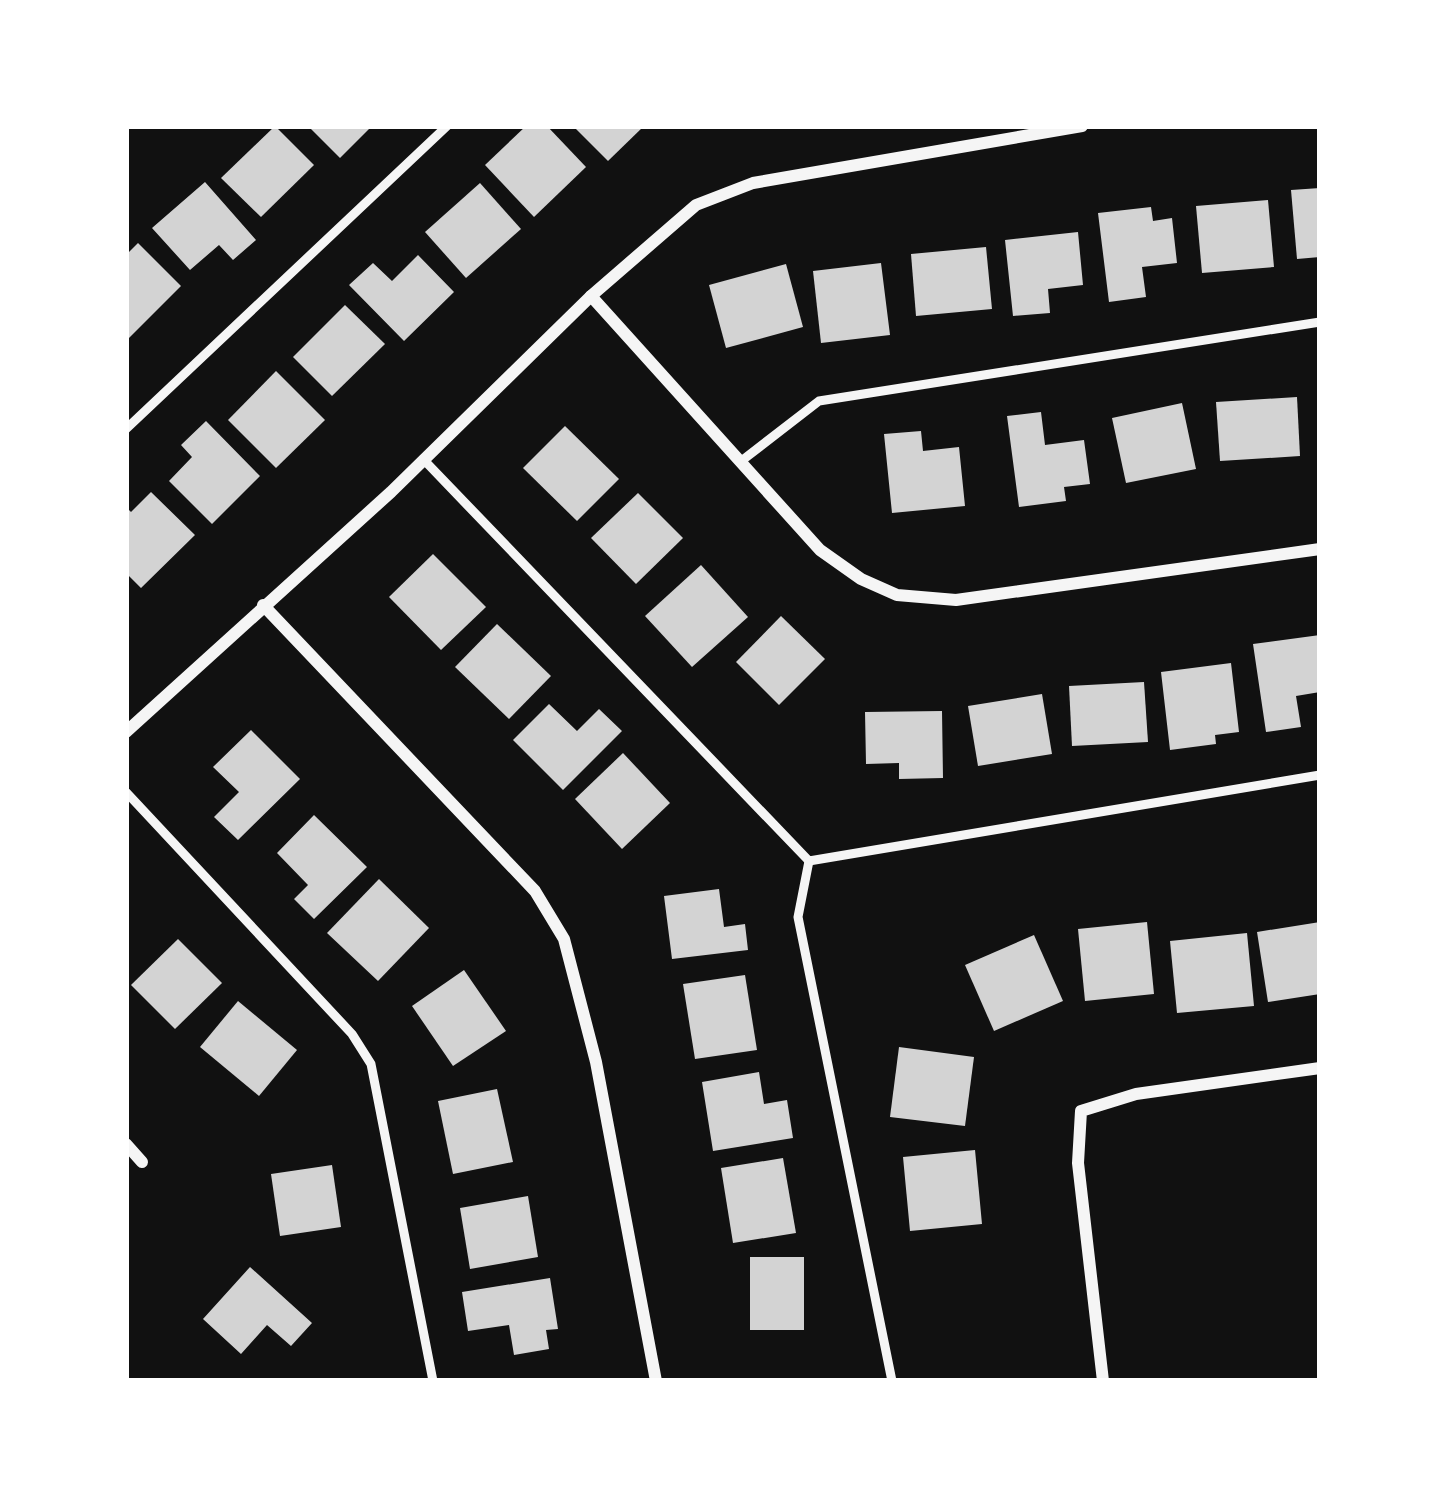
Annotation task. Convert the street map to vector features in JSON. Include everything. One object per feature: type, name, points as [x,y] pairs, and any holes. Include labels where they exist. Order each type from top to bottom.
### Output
[{"type":"street","points":[[126,732],[423,459],[591,296],[696,206],[752,183],[1082,126]]},
{"type":"street","points":[[591,296],[820,550],[861,579],[897,595],[956,600],[1320,549]]},
{"type":"street","points":[[263,605],[535,891],[564,939],[596,1062],[656,1381]]},
{"type":"street","points":[[1103,1381],[1078,1163],[1082,1111],[1136,1094],[1320,1068]]},
{"type":"street","points":[[126,1144],[142,1162]]},
{"type":"lane","points":[[126,429],[447,126]]},
{"type":"lane","points":[[740,462],[819,401],[1320,322]]},
{"type":"lane","points":[[423,459],[809,861]]},
{"type":"lane","points":[[809,861],[1320,775]]},
{"type":"lane","points":[[126,792],[352,1034],[371,1064],[433,1381]]},
{"type":"lane","points":[[809,861],[798,917],[892,1381]]},
{"type":"building","points":[[275,126],[314,165],[261,217],[221,178]]},
{"type":"building","points":[[308,126],[372,126],[340,158]]},
{"type":"building","points":[[526,126],[547,126],[586,167],[534,217],[485,165]]},
{"type":"building","points":[[573,126],[644,126],[608,161]]},
{"type":"building","points":[[205,182],[256,240],[233,260],[219,245],[190,270],[152,228]]},
{"type":"building","points":[[480,183],[521,229],[466,278],[425,232]]},
{"type":"building","points":[[1320,188],[1320,257],[1297,259],[1291,190]]},
{"type":"building","points":[[1268,200],[1274,267],[1202,273],[1196,206]]},
{"type":"building","points":[[1151,207],[1153,221],[1172,218],[1177,263],[1142,267],[1146,297],[1109,302],[1098,213]]},
{"type":"building","points":[[1078,232],[1083,285],[1048,289],[1050,313],[1013,316],[1005,240]]},
{"type":"building","points":[[138,243],[181,286],[126,341],[126,255]]},
{"type":"building","points":[[986,247],[992,309],[916,316],[911,254]]},
{"type":"building","points":[[418,255],[454,292],[404,341],[349,285],[373,263],[392,281]]},
{"type":"building","points":[[881,263],[890,335],[821,343],[813,271]]},
{"type":"building","points":[[786,264],[803,327],[726,348],[709,285]]},
{"type":"building","points":[[345,305],[385,344],[332,396],[293,357]]},
{"type":"building","points":[[276,371],[325,420],[276,468],[228,420]]},
{"type":"building","points":[[1297,397],[1300,456],[1220,461],[1216,402]]},
{"type":"building","points":[[1182,403],[1196,469],[1126,483],[1112,418]]},
{"type":"building","points":[[1041,412],[1045,445],[1084,440],[1090,484],[1064,487],[1066,501],[1019,507],[1007,416]]},
{"type":"building","points":[[206,421],[260,476],[212,524],[169,481],[192,457],[181,445]]},
{"type":"building","points":[[565,426],[619,479],[577,521],[523,468]]},
{"type":"building","points":[[921,431],[923,451],[959,447],[965,506],[892,513],[884,434]]},
{"type":"building","points":[[151,492],[195,535],[141,588],[126,573],[126,507],[131,512]]},
{"type":"building","points":[[638,493],[683,538],[636,584],[591,538]]},
{"type":"building","points":[[433,554],[486,607],[441,650],[389,597]]},
{"type":"building","points":[[701,565],[748,617],[692,667],[645,616]]},
{"type":"building","points":[[781,616],[825,659],[779,705],[736,662]]},
{"type":"building","points":[[497,624],[551,676],[509,719],[455,667]]},
{"type":"building","points":[[1320,635],[1320,692],[1296,696],[1301,727],[1266,732],[1253,644]]},
{"type":"building","points":[[1231,663],[1239,732],[1215,735],[1216,744],[1170,750],[1161,672]]},
{"type":"building","points":[[1144,682],[1148,742],[1072,746],[1069,686]]},
{"type":"building","points":[[1042,694],[1052,754],[978,766],[968,706]]},
{"type":"building","points":[[549,704],[577,731],[599,709],[622,731],[563,790],[513,740]]},
{"type":"building","points":[[942,711],[943,778],[899,779],[899,763],[866,764],[865,712]]},
{"type":"building","points":[[251,730],[300,779],[238,840],[214,817],[239,792],[213,767]]},
{"type":"building","points":[[623,753],[670,803],[622,849],[575,799]]},
{"type":"building","points":[[314,815],[367,867],[314,919],[294,899],[308,885],[277,853]]},
{"type":"building","points":[[379,879],[429,928],[378,981],[327,933]]},
{"type":"building","points":[[719,889],[724,927],[745,924],[748,950],[672,959],[664,896]]},
{"type":"building","points":[[1147,922],[1154,994],[1085,1001],[1078,929]]},
{"type":"building","points":[[1320,922],[1320,994],[1268,1002],[1257,932]]},
{"type":"building","points":[[1247,933],[1254,1006],[1177,1013],[1170,941]]},
{"type":"building","points":[[1034,935],[1063,1001],[994,1031],[965,965]]},
{"type":"building","points":[[178,939],[222,983],[175,1029],[131,985]]},
{"type":"building","points":[[464,970],[506,1031],[453,1066],[412,1006]]},
{"type":"building","points":[[745,975],[757,1050],[695,1059],[683,984]]},
{"type":"building","points":[[238,1001],[297,1050],[259,1096],[200,1047]]},
{"type":"building","points":[[899,1047],[974,1057],[965,1126],[890,1117]]},
{"type":"building","points":[[759,1072],[764,1104],[787,1100],[793,1138],[713,1151],[702,1082]]},
{"type":"building","points":[[497,1089],[513,1162],[453,1174],[438,1101]]},
{"type":"building","points":[[975,1150],[982,1224],[910,1231],[903,1157]]},
{"type":"building","points":[[783,1158],[796,1233],[733,1243],[721,1168]]},
{"type":"building","points":[[332,1165],[341,1227],[280,1236],[271,1174]]},
{"type":"building","points":[[528,1196],[538,1257],[470,1269],[460,1208]]},
{"type":"building","points":[[750,1257],[804,1257],[804,1330],[750,1330]]},
{"type":"building","points":[[250,1267],[312,1323],[291,1346],[267,1325],[241,1354],[203,1319]]},
{"type":"building","points":[[550,1278],[558,1329],[546,1330],[549,1349],[514,1355],[509,1325],[468,1331],[462,1292]]}]
